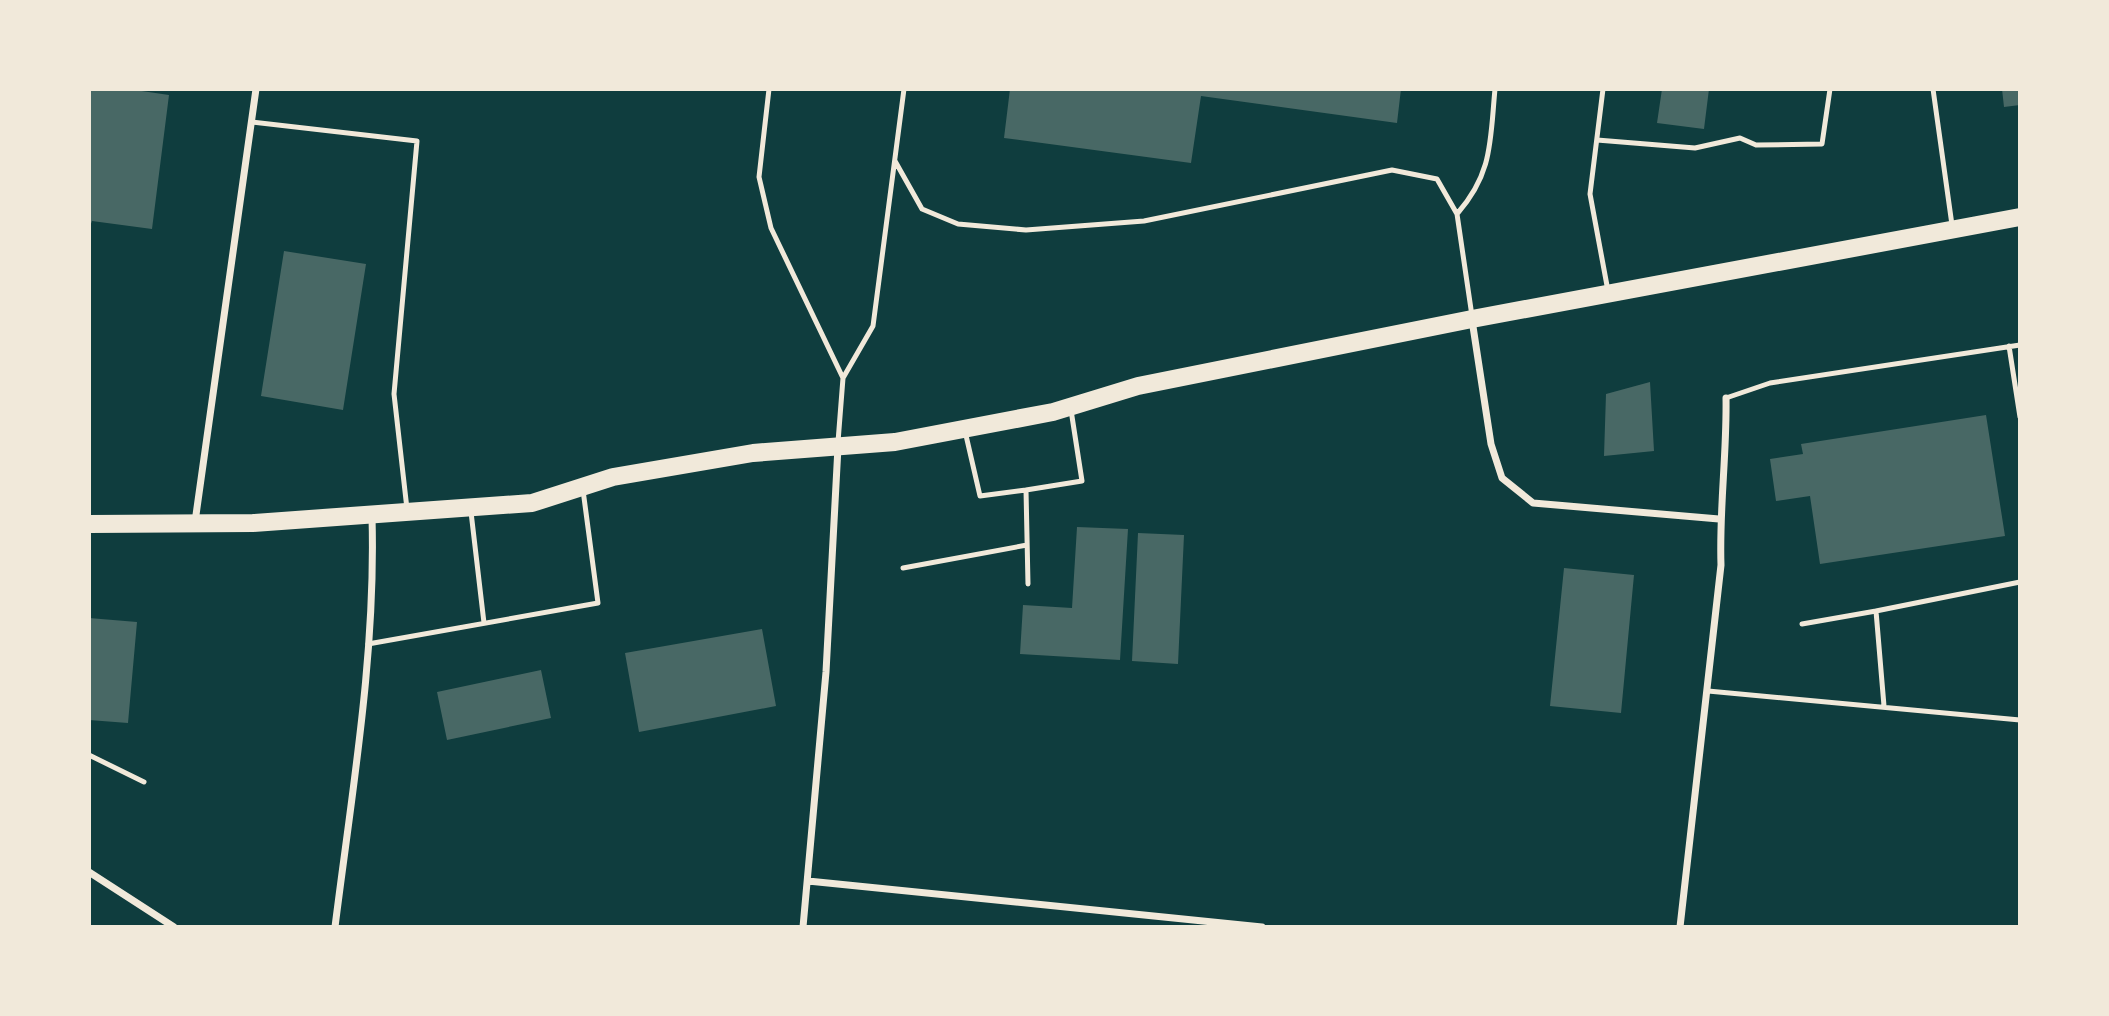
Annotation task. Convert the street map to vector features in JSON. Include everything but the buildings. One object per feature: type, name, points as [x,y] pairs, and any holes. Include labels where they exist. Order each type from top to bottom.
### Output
[{"type":"main road","points":[[89,524],[194,524],[532,503],[613,477],[753,453],[895,442],[1071,406],[1138,386],[1472,319],[1953,232],[2020,217]]},
{"type":"street","points":[[194,524],[256,89]]},
{"type":"street","points":[[1472,319],[1491,444],[1502,478],[1533,503],[1719,519]]},
{"type":"street","points":[[1681,927],[1721,565],[1719,519],[1727,443],[1726,398]]},
{"type":"street","points":[[803,927],[826,672],[838,447]]},
{"type":"street","points":[[335,927],[374,583],[372,515]]},
{"type":"street","points":[[89,872],[174,927]]},
{"type":"street","points":[[808,881],[1262,927]]},
{"type":"lane","points":[[769,89],[759,177],[771,228],[843,378]]},
{"type":"lane","points":[[838,447],[843,378],[873,327],[904,89]]},
{"type":"lane","points":[[1457,214],[1475,193],[1488,159],[1495,89]]},
{"type":"lane","points":[[1603,89],[1590,194],[1608,295]]},
{"type":"lane","points":[[1597,140],[1695,148],[1740,138],[1756,145],[1822,144],[1830,89]]},
{"type":"lane","points":[[1933,89],[1953,232]]},
{"type":"lane","points":[[251,122],[417,141],[394,394],[407,512]]},
{"type":"lane","points":[[895,161],[922,209],[958,224],[1026,230],[1144,221],[1392,170],[1437,178],[1457,214],[1472,319]]},
{"type":"lane","points":[[1726,398],[1770,383],[2020,345]]},
{"type":"lane","points":[[2009,346],[2020,417]]},
{"type":"lane","points":[[964,429],[980,496],[1082,481],[1071,406]]},
{"type":"lane","points":[[368,644],[598,603],[583,486]]},
{"type":"lane","points":[[1026,490],[1028,584]]},
{"type":"lane","points":[[470,506],[484,623]]},
{"type":"lane","points":[[903,568],[1027,545]]},
{"type":"lane","points":[[1802,624],[2020,582]]},
{"type":"lane","points":[[1875,611],[1884,706]]},
{"type":"lane","points":[[1708,691],[2020,720]]},
{"type":"lane","points":[[89,755],[144,782]]}]
